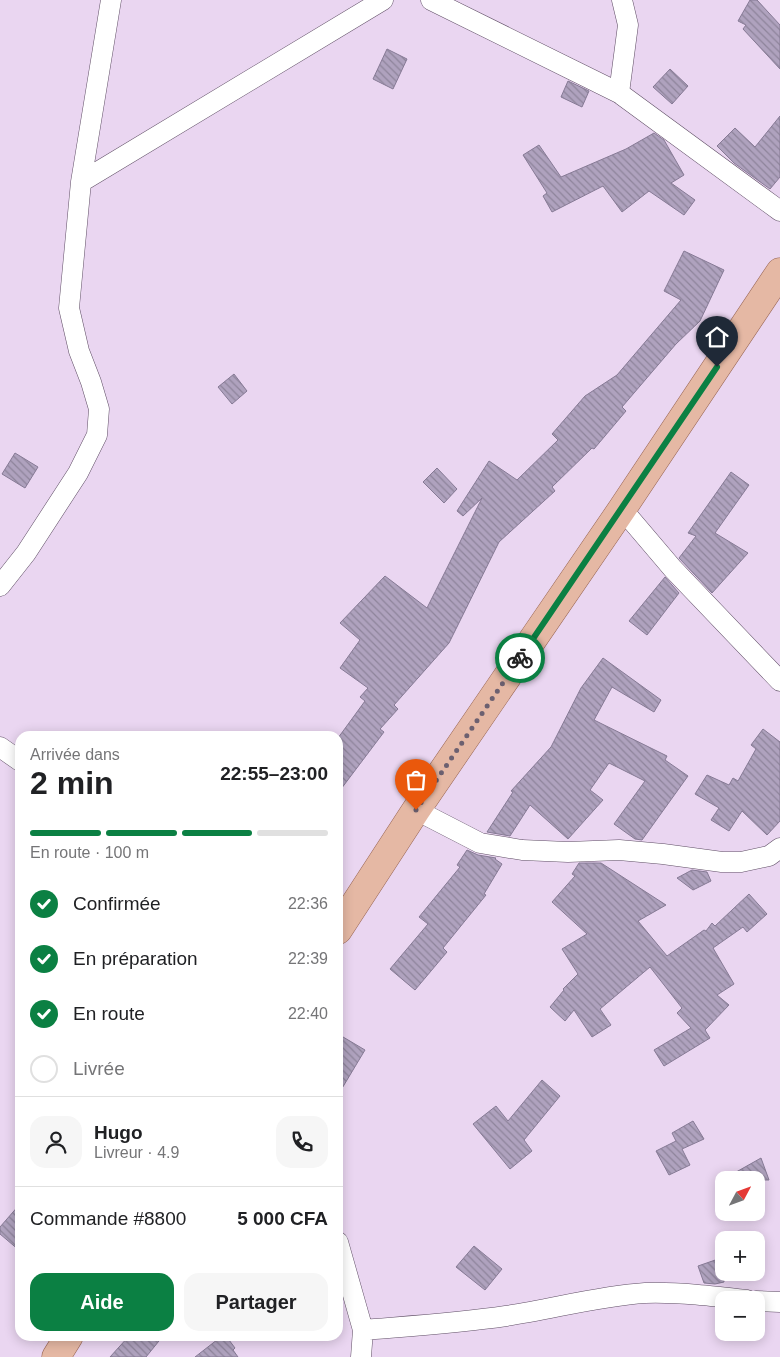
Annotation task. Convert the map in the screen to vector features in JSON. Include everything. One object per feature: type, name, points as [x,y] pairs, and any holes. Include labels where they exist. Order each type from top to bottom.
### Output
[{"type":"main road","points":[[343,922],[416,810],[622,509],[780,272]]},
{"type":"main road","points":[[56,1357],[66,1341]]},
{"type":"street","points":[[0,586],[26,553],[78,473],[97,435],[99,409],[79,351],[69,308],[80,182],[111,0]]},
{"type":"street","points":[[80,182],[383,0]]},
{"type":"street","points":[[431,0],[619,93],[780,211]]},
{"type":"street","points":[[619,93],[628,25],[622,0]]},
{"type":"street","points":[[622,509],[673,569],[780,681]]},
{"type":"street","points":[[0,747],[15,758]]},
{"type":"street","points":[[416,810],[480,843],[522,850],[568,852],[619,850],[722,862],[742,862],[769,856],[780,848]]},
{"type":"street","points":[[343,1260],[363,1330],[361,1357]]},
{"type":"street","points":[[363,1330],[422,1326],[507,1316],[584,1300],[645,1294],[715,1296]]},
{"type":"street","points":[[765,1301],[780,1302]]},
{"type":"building","points":[[750,0],[757,0],[780,25],[780,69],[743,29],[746,25],[738,21]]},
{"type":"building","points":[[387,49],[407,59],[393,89],[373,79]]},
{"type":"building","points":[[670,69],[688,86],[672,104],[653,87]]},
{"type":"building","points":[[568,81],[589,91],[582,107],[561,97]]},
{"type":"building","points":[[780,116],[780,177],[770,189],[734,163],[717,146],[735,128],[755,147]]},
{"type":"building","points":[[654,133],[664,140],[684,175],[671,183],[695,200],[684,215],[649,191],[622,212],[603,186],[552,212],[543,196],[547,193],[523,155],[539,145],[561,177],[626,149]]},
{"type":"building","points":[[684,251],[724,270],[700,321],[676,344],[622,407],[626,411],[594,449],[592,448],[552,487],[555,491],[499,542],[449,643],[394,705],[398,709],[380,729],[384,732],[343,786],[343,731],[365,701],[360,697],[368,688],[340,668],[360,640],[340,623],[385,576],[427,608],[482,498],[463,516],[457,511],[489,461],[517,480],[558,440],[552,434],[585,396],[617,375],[681,300],[664,291]]},
{"type":"building","points":[[234,374],[247,391],[232,404],[218,387]]},
{"type":"building","points":[[15,453],[38,467],[25,488],[2,474]]},
{"type":"building","points":[[437,468],[457,489],[444,503],[423,482]]},
{"type":"building","points":[[731,472],[749,485],[715,533],[748,553],[712,593],[679,558],[696,536],[688,533]]},
{"type":"building","points":[[665,577],[679,593],[647,635],[629,621]]},
{"type":"building","points":[[603,658],[661,700],[654,712],[612,687],[594,720],[667,756],[665,760],[688,776],[642,840],[635,839],[614,824],[645,781],[609,763],[590,790],[603,800],[568,839],[530,805],[510,836],[487,832],[513,792],[511,791],[551,747],[581,688]]},
{"type":"building","points":[[763,729],[780,742],[780,821],[767,835],[742,811],[729,831],[711,820],[719,808],[695,794],[707,775],[729,785],[733,778],[738,781],[756,749],[751,745]]},
{"type":"building","points":[[467,850],[478,855],[496,858],[502,864],[484,894],[486,895],[443,948],[447,952],[415,990],[390,969],[428,924],[419,917],[460,867],[457,865]]},
{"type":"building","points":[[579,863],[601,863],[666,905],[638,921],[667,956],[704,930],[706,931],[712,923],[715,926],[749,894],[767,914],[747,932],[743,927],[713,948],[734,984],[717,995],[729,1005],[705,1030],[710,1038],[664,1066],[654,1050],[691,1028],[677,1013],[682,1008],[650,967],[600,1009],[611,1025],[592,1037],[574,1010],[565,1021],[550,1007],[563,989],[578,974],[562,949],[587,934],[552,902],[575,876],[572,874]]},
{"type":"building","points":[[692,870],[707,872],[711,881],[693,890],[677,878]]},
{"type":"building","points":[[343,1037],[365,1050],[343,1087]]},
{"type":"building","points":[[542,1080],[560,1096],[524,1140],[532,1151],[510,1169],[473,1124],[496,1106],[508,1121]]},
{"type":"building","points":[[693,1121],[704,1139],[682,1149],[690,1165],[669,1175],[656,1151],[676,1141],[672,1133]]},
{"type":"building","points":[[761,1158],[769,1180],[765,1180],[765,1171],[738,1171]]},
{"type":"building","points":[[15,1210],[15,1247],[0,1234],[0,1227]]},
{"type":"building","points":[[474,1246],[502,1269],[485,1290],[456,1267]]},
{"type":"building","points":[[715,1260],[715,1281],[724,1282],[715,1284],[704,1283],[698,1266]]},
{"type":"building","points":[[124,1341],[159,1341],[146,1357],[110,1357]]},
{"type":"building","points":[[216,1341],[230,1341],[238,1357],[195,1357]]},
{"type":"way so far","points":[[416,810],[520,658]]},
{"type":"route","points":[[520,658],[717,367]]}]
